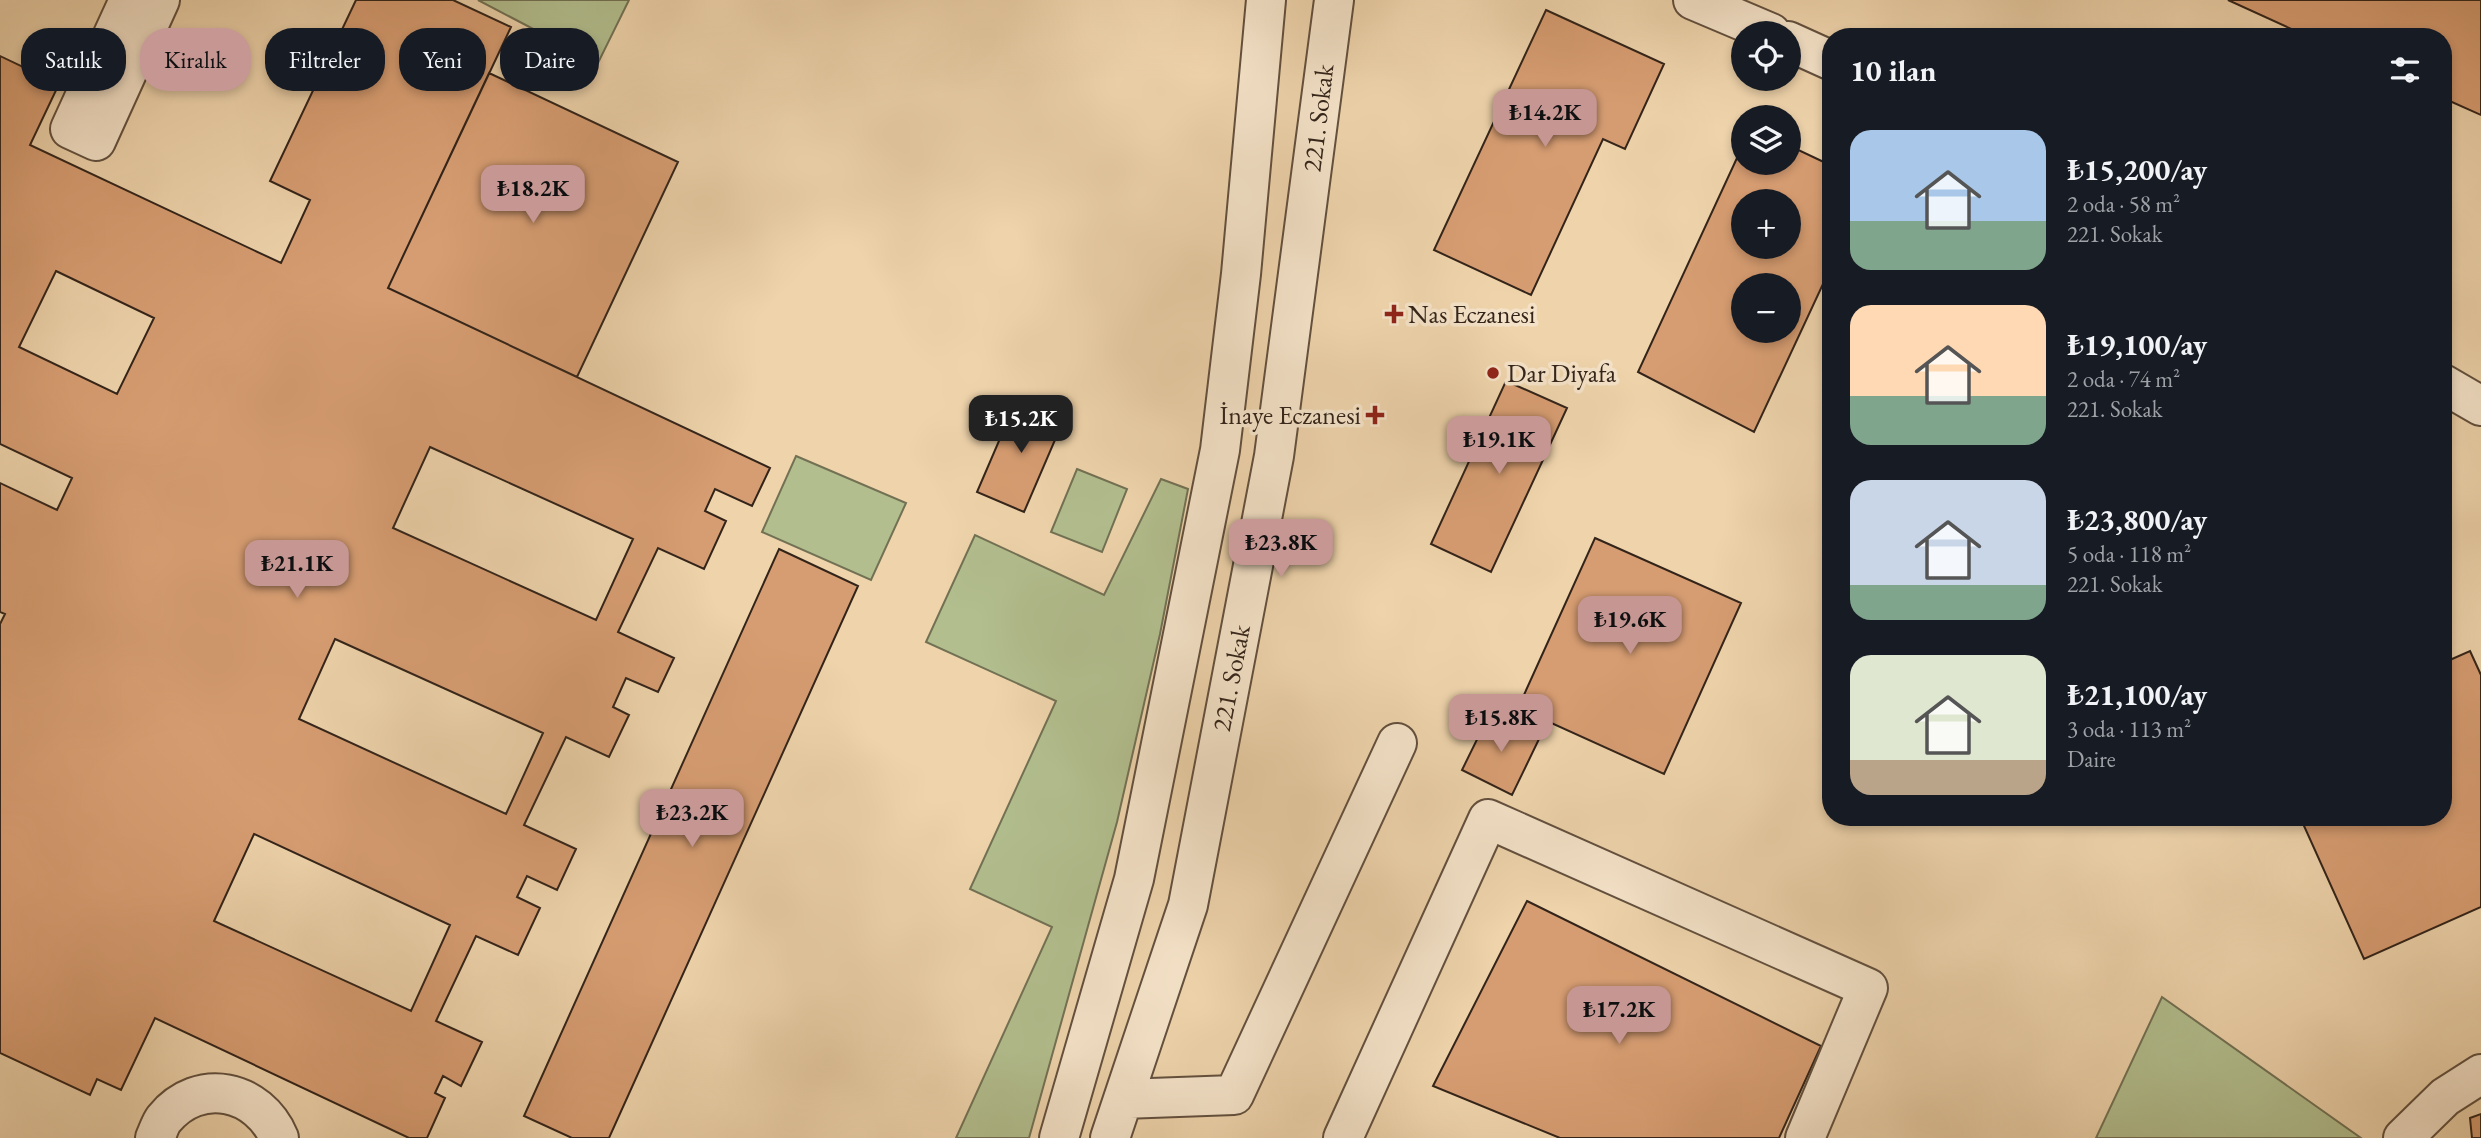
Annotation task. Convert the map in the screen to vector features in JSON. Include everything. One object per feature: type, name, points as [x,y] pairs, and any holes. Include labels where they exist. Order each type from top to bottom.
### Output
[{"type":"street","points":[[130,0],[70,129],[96,141],[160,0]]},
{"type":"street","points":[[1059,1138],[1134,879],[1220,450],[1241,274],[1266,0]]},
{"type":"street","name":"221. Sokak","points":[[1117,1127],[1188,905],[1274,456],[1334,0]]},
{"type":"street","points":[[1693,0],[1743,21]]},
{"type":"street","points":[[1801,46],[1822,56]]},
{"type":"street","points":[[2452,362],[2481,377]]},
{"type":"street","points":[[2452,389],[2481,405]]},
{"type":"street","points":[[1117,1127],[1234,1095],[1397,743]]},
{"type":"street","points":[[1343,1138],[1488,819],[1868,988],[1805,1138]]},
{"type":"street","points":[[2403,1138],[2445,1097],[2481,1074]]},
{"type":"street","points":[[155,1138],[163,1120],[180,1104],[200,1095],[223,1093],[245,1099],[264,1112],[279,1138]]},
{"type":"green space","points":[[478,0],[629,0],[599,61],[599,28],[531,28]]},
{"type":"green space","points":[[796,456],[906,503],[871,580],[762,532]]},
{"type":"green space","points":[[1077,469],[1127,489],[1102,552],[1051,532]]},
{"type":"green space","points":[[1161,479],[1188,489],[1160,634],[1117,822],[1029,1138],[956,1138],[1052,927],[970,889],[1056,701],[926,642],[975,535],[1104,595]]},
{"type":"green space","points":[[2162,997],[2361,1138],[2096,1138]]},
{"type":"building","points":[[356,0],[453,0],[511,27],[500,28],[500,50],[486,80],[486,28],[399,28],[399,91],[481,91],[388,288],[770,468],[752,506],[715,489],[705,511],[726,521],[704,569],[658,548],[618,632],[674,658],[658,692],[626,678],[613,707],[629,715],[609,757],[566,737],[524,825],[576,849],[557,890],[527,876],[517,897],[540,908],[518,955],[476,936],[436,1021],[482,1042],[461,1086],[443,1076],[435,1093],[445,1098],[427,1138],[409,1138],[155,1018],[121,1090],[97,1079],[90,1095],[0,1053],[0,624],[5,614],[0,612],[0,483],[57,510],[72,478],[0,444],[0,56],[21,66],[21,91],[56,91],[30,145],[281,263],[310,200],[270,181],[313,91],[385,91],[385,28],[343,28]],"holes":[[[56,271],[154,318],[117,394],[19,347]],[[430,447],[633,539],[596,620],[393,528]],[[335,639],[543,733],[506,814],[299,719]],[[254,834],[450,925],[411,1011],[214,921]]]},
{"type":"building","points":[[2228,0],[2481,0],[2481,115],[2452,102],[2452,28],[2289,28]]},
{"type":"building","points":[[1546,10],[1664,64],[1625,149],[1603,139],[1531,295],[1434,250]]},
{"type":"building","points":[[489,73],[500,78],[500,91],[527,91],[678,162],[577,377],[388,288],[481,91],[486,91]]},
{"type":"building","points":[[1801,151],[1822,161],[1822,286],[1801,331],[1801,273],[1731,273],[1731,343],[1795,343],[1754,432],[1638,372],[1731,171],[1731,175],[1801,175]]},
{"type":"building","points":[[1506,381],[1567,408],[1491,572],[1431,544]]},
{"type":"building","points":[[1017,399],[1064,419],[1024,512],[977,492]]},
{"type":"building","points":[[1595,538],[1741,603],[1664,774],[1518,708]]},
{"type":"building","points":[[779,549],[858,586],[609,1138],[572,1138],[524,1116]]},
{"type":"building","points":[[2470,651],[2481,675],[2481,907],[2364,959],[2304,826],[2452,826],[2452,659]]},
{"type":"building","points":[[1490,713],[1540,737],[1512,795],[1462,770]]},
{"type":"building","points":[[1527,901],[1821,1046],[1779,1138],[1560,1138],[1433,1086]]},
{"type":"building","points":[[2481,1114],[2481,1138],[2472,1138],[2470,1118]]},
{"type":"place","name":"Nas Eczanesi","points":[[1394,314]]},
{"type":"place","name":"Dar Diyafa","points":[[1493,373]]},
{"type":"place","name":"İnaye Eczanesi","points":[[1375,415]]}]
